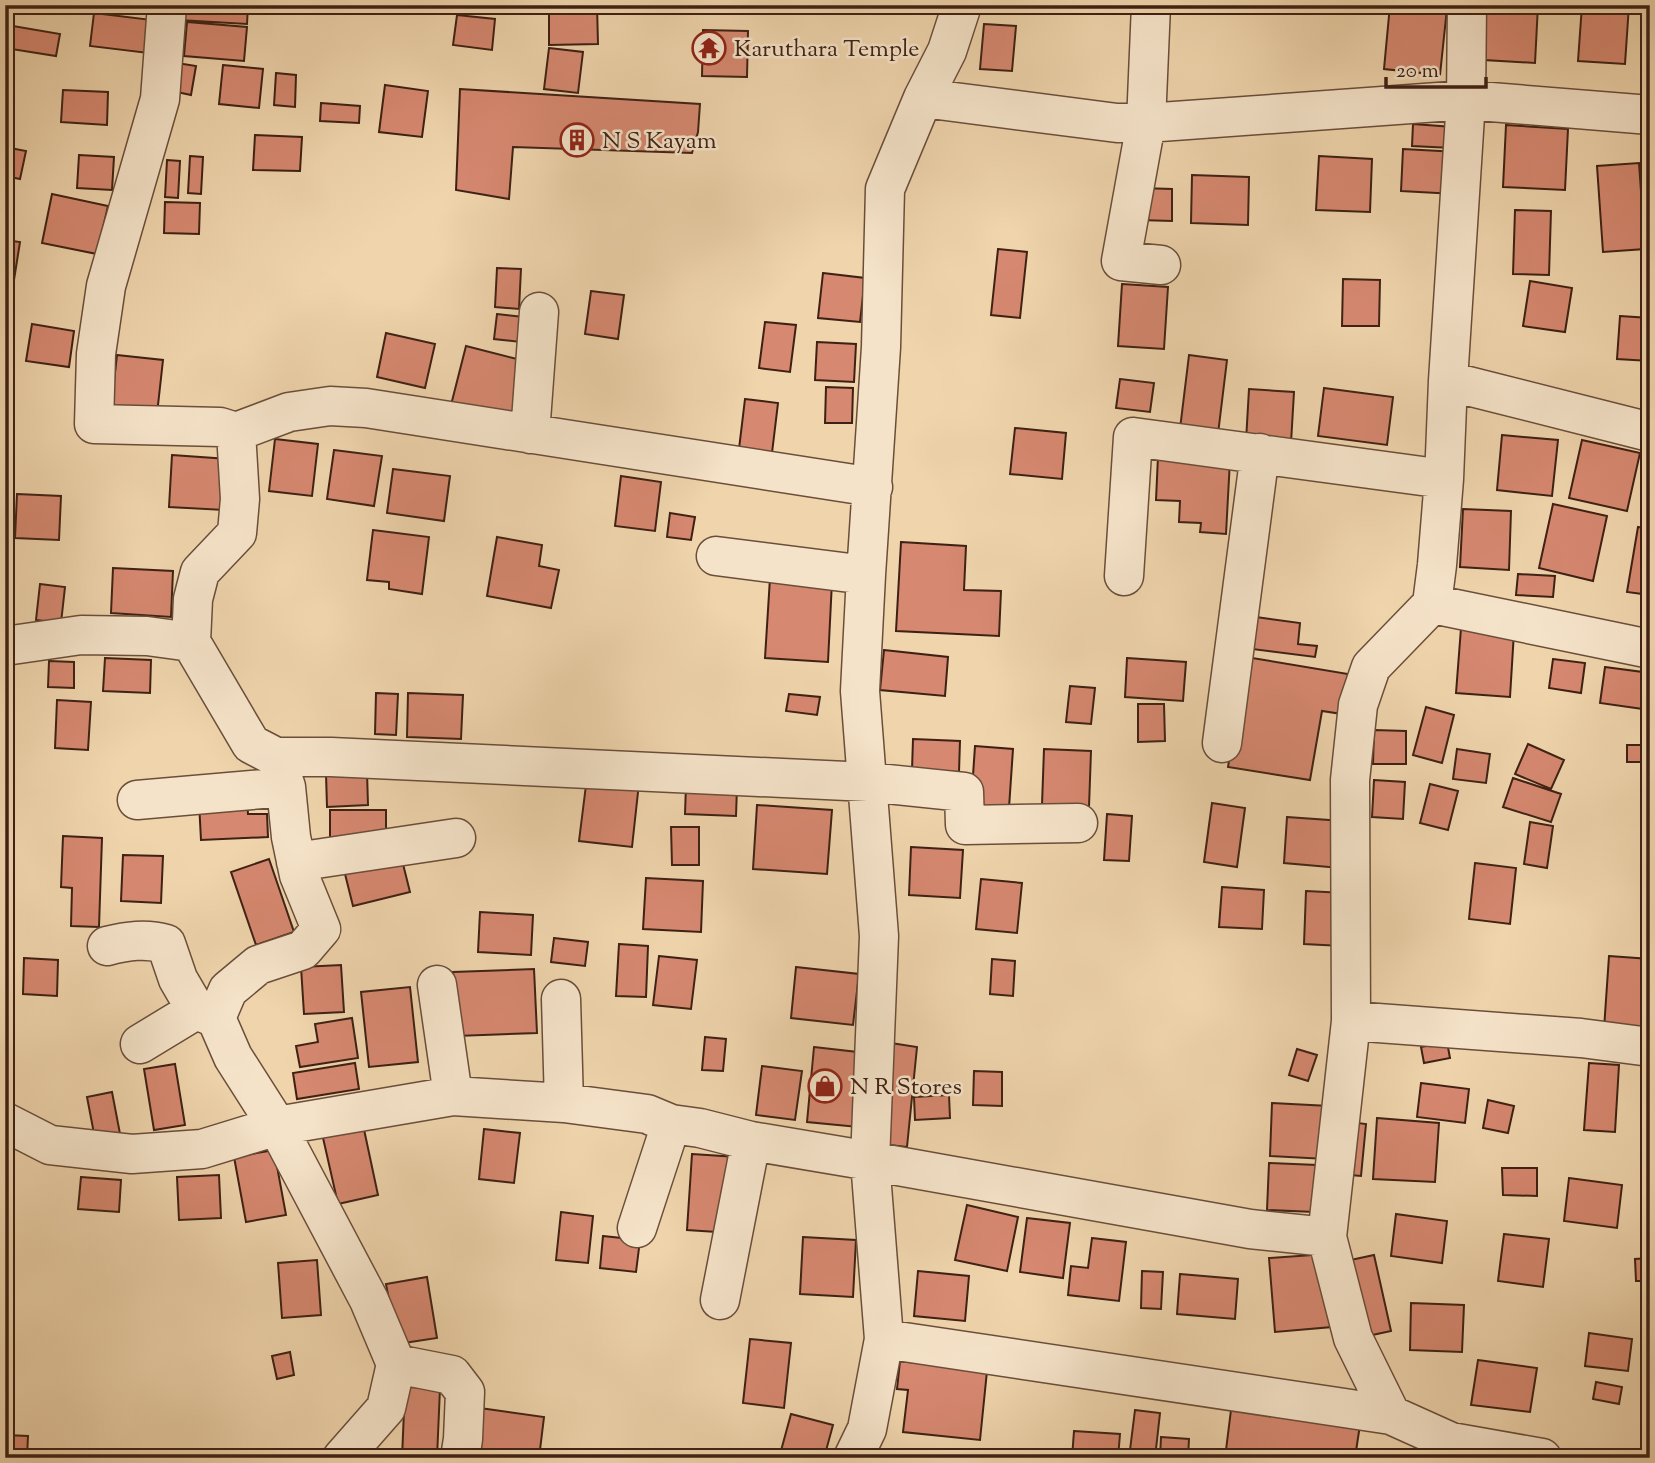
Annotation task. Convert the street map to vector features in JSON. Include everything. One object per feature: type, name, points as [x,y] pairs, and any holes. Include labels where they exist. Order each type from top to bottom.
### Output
[{"type":"street","points":[[167,5],[160,99],[106,286],[96,354],[94,424],[220,427],[236,432],[289,412],[330,406],[366,408],[873,487]]},
{"type":"street","points":[[853,1458],[867,1429],[884,1339],[870,1161],[879,936],[860,691],[881,347],[886,189],[923,98],[947,51],[962,5]]},
{"type":"street","points":[[1152,5],[1146,123],[1121,261],[1161,265]]},
{"type":"street","points":[[1391,1415],[1353,1338],[1327,1237],[1351,1021],[1350,780],[1359,705],[1371,667],[1432,604],[1444,479],[1466,100],[1467,5]]},
{"type":"street","points":[[923,98],[1117,123],[1466,100],[1650,115]]},
{"type":"street","points":[[530,434],[539,312]]},
{"type":"street","points":[[1448,381],[1650,432]]},
{"type":"street","points":[[140,1044],[206,1014],[228,990],[258,965],[303,950],[321,929],[299,875],[281,772],[251,744],[191,642],[193,599],[200,572],[237,533],[240,499],[236,432]]},
{"type":"street","points":[[1124,576],[1133,437],[1444,479]]},
{"type":"street","points":[[1222,743],[1260,453]]},
{"type":"street","points":[[716,556],[866,575]]},
{"type":"street","points":[[1432,604],[1650,649]]},
{"type":"street","points":[[5,646],[81,635],[147,636],[191,642]]},
{"type":"street","points":[[137,800],[281,772],[331,757],[868,782],[964,792],[965,825],[1078,823]]},
{"type":"street","points":[[296,862],[456,838]]},
{"type":"street","points":[[107,946],[121,942],[152,940],[166,944],[178,979],[206,1014],[277,1126],[369,1300],[396,1364],[387,1408],[342,1458]]},
{"type":"street","points":[[437,985],[453,1096]]},
{"type":"street","points":[[561,999],[564,1103]]},
{"type":"street","points":[[1351,1021],[1581,1038],[1650,1047]]},
{"type":"street","points":[[5,1122],[50,1145],[132,1154],[202,1149],[277,1126],[453,1096],[564,1103],[647,1114],[671,1124],[751,1141],[1250,1229],[1327,1237]]},
{"type":"street","points":[[637,1228],[671,1124]]},
{"type":"street","points":[[720,1300],[751,1141]]},
{"type":"street","points":[[884,1339],[1391,1415],[1451,1442],[1542,1458]]},
{"type":"street","points":[[396,1364],[452,1375],[465,1392],[460,1458]]},
{"type":"building","points":[[180,5],[248,5],[247,24],[179,20]]},
{"type":"building","points":[[549,5],[597,5],[598,44],[549,45]]},
{"type":"building","points":[[984,5],[1024,5],[1024,9]]},
{"type":"building","points":[[1390,5],[1447,8],[1440,75],[1384,69]]},
{"type":"building","points":[[1486,5],[1538,5],[1535,63],[1484,60]]},
{"type":"building","points":[[1582,5],[1629,5],[1625,64],[1578,61]]},
{"type":"building","points":[[94,13],[152,20],[148,53],[90,46]]},
{"type":"building","points":[[457,15],[495,19],[492,50],[453,45]]},
{"type":"building","points":[[187,22],[247,27],[244,61],[184,56]]},
{"type":"building","points":[[984,24],[1016,26],[1012,71],[980,69]]},
{"type":"building","points":[[7,25],[60,34],[56,56],[5,48]]},
{"type":"building","points":[[703,30],[748,31],[747,77],[702,76]]},
{"type":"building","points":[[549,48],[583,52],[578,93],[544,89]]},
{"type":"building","points":[[177,63],[196,66],[191,95],[172,91]]},
{"type":"building","points":[[223,65],[263,69],[259,108],[219,104]]},
{"type":"building","points":[[276,73],[296,75],[295,107],[274,105]]},
{"type":"building","points":[[385,85],[428,91],[422,137],[379,132]]},
{"type":"building","name":"N S Kayam","points":[[460,89],[700,104],[698,132],[692,153],[513,147],[509,199],[456,190]]},
{"type":"building","points":[[63,90],[108,92],[107,125],[61,122]]},
{"type":"building","points":[[321,103],[360,106],[359,123],[320,121]]},
{"type":"building","points":[[1413,124],[1453,127],[1452,148],[1412,146]]},
{"type":"building","points":[[1506,125],[1568,129],[1565,190],[1503,187]]},
{"type":"building","points":[[255,135],[302,137],[300,171],[253,170]]},
{"type":"building","points":[[5,147],[26,151],[20,179],[5,176]]},
{"type":"building","points":[[1403,149],[1458,152],[1455,194],[1401,191]]},
{"type":"building","points":[[79,155],[114,157],[112,190],[77,188]]},
{"type":"building","points":[[190,156],[203,157],[201,194],[188,193]]},
{"type":"building","points":[[1319,156],[1372,159],[1370,212],[1316,210]]},
{"type":"building","points":[[167,160],[180,161],[178,198],[165,197]]},
{"type":"building","points":[[1639,163],[1645,249],[1603,252],[1597,166]]},
{"type":"building","points":[[1192,175],[1249,177],[1248,225],[1191,223]]},
{"type":"building","points":[[1140,188],[1172,189],[1172,221],[1139,220]]},
{"type":"building","points":[[52,194],[108,206],[97,254],[42,243]]},
{"type":"building","points":[[165,202],[200,203],[199,234],[164,233]]},
{"type":"building","points":[[1515,210],[1551,211],[1549,275],[1513,274]]},
{"type":"building","points":[[5,240],[20,242],[14,280],[5,279]]},
{"type":"building","points":[[998,249],[1027,252],[1020,318],[991,315]]},
{"type":"building","points":[[497,268],[521,269],[519,309],[495,307]]},
{"type":"building","points":[[823,273],[865,278],[860,322],[818,318]]},
{"type":"building","points":[[1343,279],[1380,280],[1379,326],[1342,326]]},
{"type":"building","points":[[1530,281],[1572,288],[1565,332],[1523,326]]},
{"type":"building","points":[[1122,284],[1168,287],[1164,349],[1118,346]]},
{"type":"building","points":[[591,291],[624,295],[618,339],[585,334]]},
{"type":"building","points":[[497,314],[532,318],[529,343],[494,339]]},
{"type":"building","points":[[1620,316],[1650,318],[1650,361],[1617,359]]},
{"type":"building","points":[[765,322],[796,325],[790,372],[759,368]]},
{"type":"building","points":[[32,324],[74,331],[69,367],[26,361]]},
{"type":"building","points":[[386,333],[435,344],[425,388],[377,377]]},
{"type":"building","points":[[817,342],[856,344],[854,382],[815,380]]},
{"type":"building","points":[[466,346],[529,362],[514,421],[451,405]]},
{"type":"building","points":[[117,355],[163,360],[157,414],[111,409]]},
{"type":"building","points":[[1189,355],[1227,360],[1218,434],[1180,429]]},
{"type":"building","points":[[1120,379],[1154,383],[1150,412],[1116,408]]},
{"type":"building","points":[[826,387],[853,388],[852,423],[825,423]]},
{"type":"building","points":[[1324,388],[1393,397],[1387,445],[1318,436]]},
{"type":"building","points":[[1249,389],[1294,392],[1291,443],[1246,441]]},
{"type":"building","points":[[745,399],[778,403],[772,453],[739,449]]},
{"type":"building","points":[[1015,428],[1066,433],[1062,479],[1010,474]]},
{"type":"building","points":[[1502,435],[1558,440],[1552,496],[1497,490]]},
{"type":"building","points":[[275,439],[318,444],[312,496],[269,491]]},
{"type":"building","points":[[1582,440],[1640,453],[1627,511],[1569,498]]},
{"type":"building","points":[[334,450],[382,456],[374,506],[327,499]]},
{"type":"building","points":[[172,455],[228,459],[224,510],[169,507]]},
{"type":"building","points":[[1158,456],[1230,460],[1226,534],[1200,532],[1201,523],[1179,522],[1180,501],[1156,500]]},
{"type":"building","points":[[393,469],[450,476],[444,521],[387,513]]},
{"type":"building","points":[[621,476],[661,482],[655,531],[615,526]]},
{"type":"building","points":[[17,494],[61,496],[59,540],[15,538]]},
{"type":"building","points":[[1553,504],[1607,516],[1593,581],[1539,568]]},
{"type":"building","points":[[1463,509],[1511,511],[1509,570],[1460,567]]},
{"type":"building","points":[[670,513],[695,517],[691,540],[667,537]]},
{"type":"building","points":[[1638,527],[1650,529],[1650,595],[1627,592]]},
{"type":"building","points":[[373,530],[429,537],[422,594],[389,589],[389,582],[367,580]]},
{"type":"building","points":[[497,537],[542,545],[539,566],[559,570],[551,608],[487,596]]},
{"type":"building","points":[[901,542],[966,546],[964,590],[1001,591],[999,636],[896,631]]},
{"type":"building","points":[[113,568],[173,571],[171,617],[111,613]]},
{"type":"building","points":[[1518,574],[1555,576],[1553,597],[1516,595]]},
{"type":"building","points":[[770,578],[832,581],[828,662],[765,658]]},
{"type":"building","points":[[40,584],[65,587],[61,623],[36,620]]},
{"type":"building","points":[[1256,617],[1300,623],[1298,644],[1317,646],[1315,657],[1252,649]]},
{"type":"building","points":[[1461,628],[1514,632],[1510,697],[1456,693]]},
{"type":"building","points":[[884,650],[948,657],[945,696],[880,690]]},
{"type":"building","points":[[1246,657],[1348,674],[1342,714],[1322,711],[1310,780],[1228,767]]},
{"type":"building","points":[[105,658],[151,660],[150,693],[103,691]]},
{"type":"building","points":[[1127,658],[1186,662],[1183,701],[1125,697]]},
{"type":"building","points":[[1553,659],[1585,663],[1581,693],[1549,688]]},
{"type":"building","points":[[49,661],[74,662],[74,688],[48,687]]},
{"type":"building","points":[[1605,667],[1650,673],[1650,710],[1600,703]]},
{"type":"building","points":[[1070,686],[1095,688],[1091,724],[1066,722]]},
{"type":"building","points":[[376,693],[398,694],[396,735],[375,734]]},
{"type":"building","points":[[408,693],[463,695],[461,739],[407,737]]},
{"type":"building","points":[[789,694],[820,697],[817,715],[786,711]]},
{"type":"building","points":[[57,700],[91,702],[88,750],[55,748]]},
{"type":"building","points":[[1138,704],[1164,704],[1165,741],[1138,742]]},
{"type":"building","points":[[1426,707],[1454,715],[1442,763],[1413,755]]},
{"type":"building","points":[[1374,730],[1406,731],[1406,764],[1373,764]]},
{"type":"building","points":[[913,739],[960,741],[959,772],[912,770]]},
{"type":"building","points":[[1528,744],[1564,760],[1551,789],[1515,774]]},
{"type":"building","points":[[1627,745],[1650,745],[1650,762],[1627,762]]},
{"type":"building","points":[[975,746],[1013,749],[1009,808],[971,805]]},
{"type":"building","points":[[1044,749],[1091,751],[1089,807],[1042,805]]},
{"type":"building","points":[[1457,749],[1490,754],[1486,783],[1453,779]]},
{"type":"building","points":[[367,772],[368,805],[327,807],[326,774]]},
{"type":"building","points":[[587,777],[639,783],[632,847],[579,841]]},
{"type":"building","points":[[1513,778],[1561,794],[1551,822],[1503,807]]},
{"type":"building","points":[[1374,780],[1405,782],[1403,819],[1372,817]]},
{"type":"building","points":[[1430,784],[1458,791],[1448,830],[1420,823]]},
{"type":"building","points":[[686,785],[737,787],[736,816],[685,814]]},
{"type":"building","points":[[247,800],[248,814],[267,814],[268,837],[201,840],[199,802]]},
{"type":"building","points":[[1212,803],[1245,808],[1237,867],[1204,862]]},
{"type":"building","points":[[757,805],[832,810],[827,874],[753,869]]},
{"type":"building","points":[[330,810],[386,810],[386,844],[330,844]]},
{"type":"building","points":[[1107,814],[1132,816],[1129,861],[1104,860]]},
{"type":"building","points":[[1287,817],[1343,821],[1340,868],[1284,863]]},
{"type":"building","points":[[1530,822],[1553,826],[1547,868],[1524,864]]},
{"type":"building","points":[[671,827],[699,827],[699,865],[672,865]]},
{"type":"building","points":[[63,836],[102,838],[99,927],[71,926],[72,888],[61,887]]},
{"type":"building","points":[[13,839],[14,880],[5,881],[5,840]]},
{"type":"building","points":[[911,847],[963,850],[960,898],[909,895]]},
{"type":"building","points":[[123,855],[163,856],[161,903],[121,901]]},
{"type":"building","points":[[401,856],[410,892],[353,906],[344,870]]},
{"type":"building","points":[[269,859],[294,932],[256,945],[231,872]]},
{"type":"building","points":[[1475,863],[1516,868],[1510,924],[1469,919]]},
{"type":"building","points":[[646,878],[703,881],[701,932],[643,929]]},
{"type":"building","points":[[981,879],[1022,883],[1017,933],[976,929]]},
{"type":"building","points":[[1222,887],[1264,890],[1262,929],[1219,927]]},
{"type":"building","points":[[1306,891],[1345,893],[1342,946],[1304,944]]},
{"type":"building","points":[[480,912],[533,915],[531,955],[478,952]]},
{"type":"building","points":[[554,938],[588,942],[585,966],[551,962]]},
{"type":"building","points":[[619,944],[648,946],[646,997],[616,996]]},
{"type":"building","points":[[659,956],[697,960],[691,1009],[653,1005]]},
{"type":"building","points":[[1609,956],[1650,959],[1650,1032],[1604,1029]]},
{"type":"building","points":[[24,958],[58,960],[57,996],[23,994]]},
{"type":"building","points":[[992,959],[1015,961],[1013,996],[990,994]]},
{"type":"building","points":[[341,965],[344,1012],[304,1014],[301,967]]},
{"type":"building","points":[[796,967],[859,974],[853,1025],[791,1018]]},
{"type":"building","points":[[534,969],[537,1033],[456,1036],[453,972]]},
{"type":"building","points":[[410,987],[418,1062],[369,1067],[361,992]]},
{"type":"building","points":[[352,1018],[358,1058],[300,1067],[296,1046],[318,1042],[315,1024]]},
{"type":"building","points":[[705,1037],[726,1039],[723,1071],[702,1070]]},
{"type":"building","points":[[1447,1042],[1450,1058],[1424,1063],[1421,1047]]},
{"type":"building","points":[[891,1043],[917,1047],[907,1147],[880,1144]]},
{"type":"building","points":[[814,1047],[866,1053],[858,1127],[807,1122]]},
{"type":"building","points":[[1297,1049],[1317,1055],[1308,1081],[1289,1075]]},
{"type":"building","points":[[355,1063],[359,1089],[297,1099],[293,1073]]},
{"type":"building","points":[[1589,1063],[1619,1065],[1615,1132],[1584,1130]]},
{"type":"building","points":[[175,1064],[185,1125],[154,1130],[144,1069]]},
{"type":"building","points":[[762,1066],[802,1071],[795,1120],[756,1115]]},
{"type":"building","points":[[974,1071],[1002,1072],[1002,1106],[973,1105]]},
{"type":"building","points":[[1421,1083],[1469,1089],[1465,1123],[1417,1117]]},
{"type":"building","points":[[112,1092],[121,1139],[96,1144],[87,1097]]},
{"type":"building","points":[[949,1095],[950,1118],[915,1120],[914,1097]]},
{"type":"building","points":[[1488,1100],[1514,1106],[1508,1133],[1483,1128]]},
{"type":"building","points":[[1272,1103],[1329,1106],[1326,1159],[1270,1156]]},
{"type":"building","points":[[1377,1118],[1439,1123],[1435,1182],[1373,1179]]},
{"type":"building","points":[[362,1120],[378,1195],[338,1204],[321,1129]]},
{"type":"building","points":[[1342,1121],[1366,1124],[1361,1176],[1338,1174]]},
{"type":"building","points":[[484,1129],[520,1133],[514,1183],[479,1179]]},
{"type":"building","points":[[274,1150],[286,1215],[246,1222],[234,1157]]},
{"type":"building","points":[[692,1154],[737,1157],[732,1233],[687,1230]]},
{"type":"building","points":[[1269,1163],[1317,1165],[1315,1212],[1267,1210]]},
{"type":"building","points":[[1502,1168],[1537,1168],[1537,1196],[1503,1195]]},
{"type":"building","points":[[219,1175],[221,1218],[179,1220],[177,1177]]},
{"type":"building","points":[[81,1177],[121,1180],[119,1212],[78,1209]]},
{"type":"building","points":[[1569,1178],[1622,1185],[1617,1228],[1564,1221]]},
{"type":"building","points":[[967,1205],[1018,1217],[1007,1271],[955,1260]]},
{"type":"building","points":[[561,1212],[593,1216],[588,1263],[556,1260]]},
{"type":"building","points":[[1396,1214],[1447,1221],[1442,1263],[1391,1256]]},
{"type":"building","points":[[1027,1218],[1070,1223],[1063,1278],[1020,1272]]},
{"type":"building","points":[[1504,1234],[1549,1239],[1543,1287],[1498,1281]]},
{"type":"building","points":[[603,1236],[640,1240],[636,1272],[600,1268]]},
{"type":"building","points":[[803,1237],[856,1240],[853,1297],[800,1294]]},
{"type":"building","points":[[1092,1238],[1126,1242],[1119,1301],[1068,1295],[1071,1266],[1088,1268]]},
{"type":"building","points":[[1327,1254],[1332,1327],[1275,1332],[1269,1258]]},
{"type":"building","points":[[1374,1255],[1391,1331],[1363,1337],[1346,1261]]},
{"type":"building","points":[[1650,1258],[1650,1281],[1636,1281],[1635,1259]]},
{"type":"building","points":[[317,1260],[321,1315],[282,1318],[278,1263]]},
{"type":"building","points":[[918,1271],[969,1276],[965,1321],[914,1316]]},
{"type":"building","points":[[1142,1271],[1163,1272],[1161,1309],[1141,1308]]},
{"type":"building","points":[[1180,1274],[1238,1279],[1235,1319],[1177,1314]]},
{"type":"building","points":[[427,1277],[437,1338],[397,1344],[386,1284]]},
{"type":"building","points":[[1411,1303],[1464,1305],[1462,1352],[1410,1350]]},
{"type":"building","points":[[1589,1333],[1632,1339],[1628,1371],[1585,1366]]},
{"type":"building","points":[[750,1339],[791,1343],[784,1408],[743,1403]]},
{"type":"building","points":[[290,1352],[294,1375],[277,1379],[272,1356]]},
{"type":"building","points":[[1478,1360],[1537,1368],[1530,1412],[1471,1405]]},
{"type":"building","points":[[900,1361],[987,1371],[980,1440],[903,1432],[908,1390],[897,1389]]},
{"type":"building","points":[[1596,1382],[1622,1387],[1619,1404],[1593,1399]]},
{"type":"building","points":[[405,1387],[440,1388],[437,1458],[402,1458]]},
{"type":"building","points":[[1232,1402],[1361,1418],[1355,1458],[1225,1458]]},
{"type":"building","points":[[480,1408],[544,1417],[539,1458],[510,1458],[474,1453]]},
{"type":"building","points":[[1135,1410],[1160,1413],[1155,1458],[1129,1458]]},
{"type":"building","points":[[791,1414],[833,1425],[824,1458],[779,1458]]},
{"type":"building","points":[[1074,1431],[1120,1434],[1118,1458],[1072,1458]]},
{"type":"building","points":[[5,1435],[28,1436],[27,1458],[5,1458]]},
{"type":"building","points":[[1161,1437],[1189,1439],[1188,1458],[1160,1458]]},
{"type":"building","points":[[1012,1451],[1058,1453],[1058,1458],[1012,1458]]},
{"type":"place","name":"Karuthara Temple","points":[[709,48]]},
{"type":"place","name":"N S Kayam","points":[[577,140]]},
{"type":"place","name":"N R Stores","points":[[825,1086]]}]
